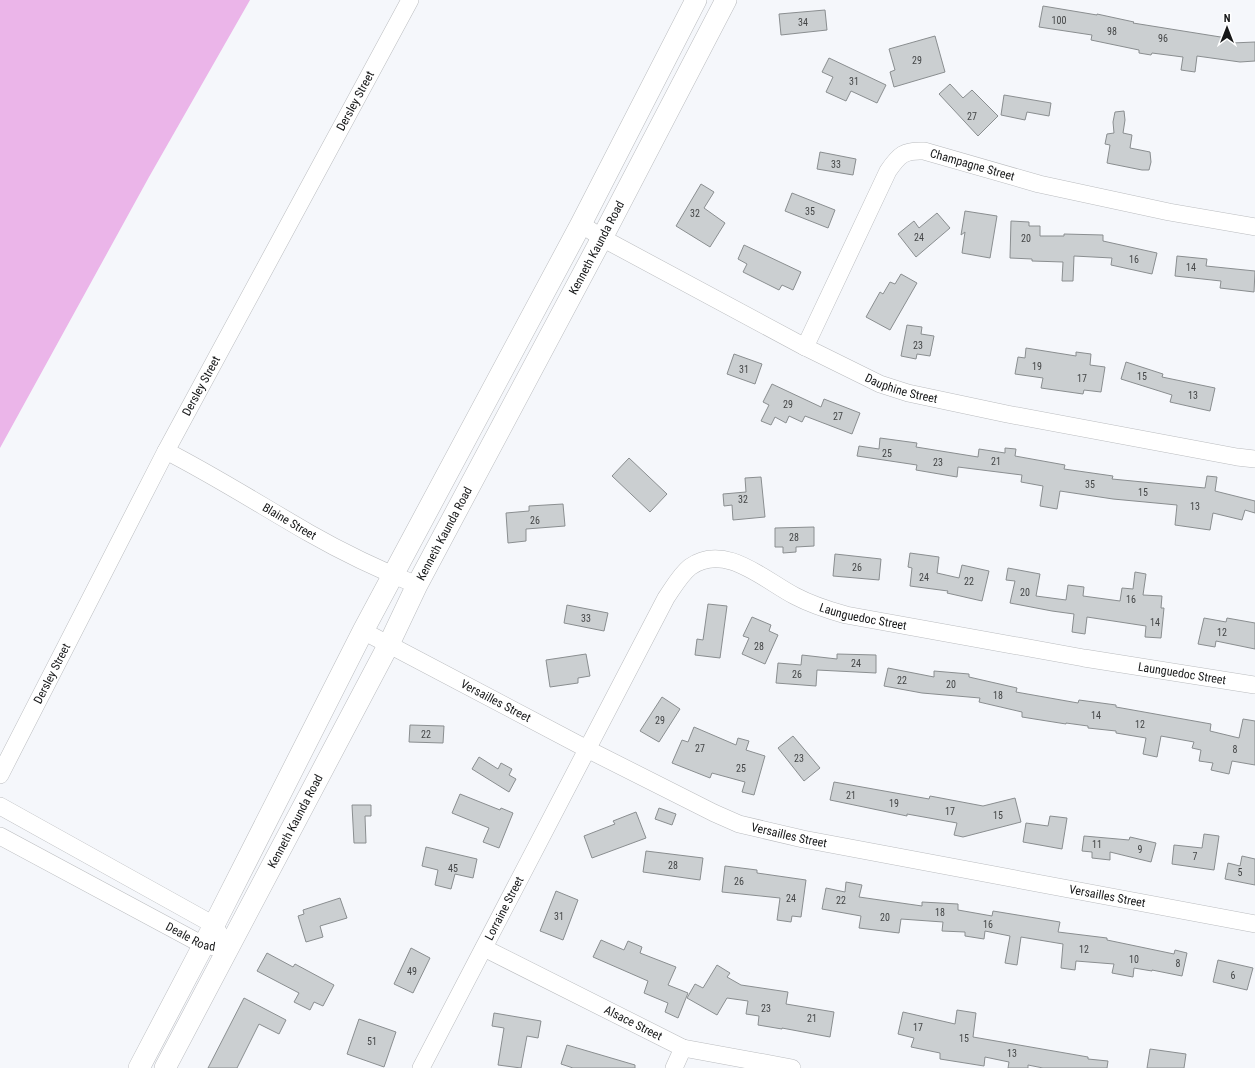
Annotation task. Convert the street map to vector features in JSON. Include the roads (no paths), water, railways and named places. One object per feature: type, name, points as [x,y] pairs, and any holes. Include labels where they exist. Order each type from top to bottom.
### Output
[{"type":"main road","name":"Kenneth Kaunda Road","points":[[139,1068],[214,925],[363,631],[581,224],[696,0]]},
{"type":"main road","name":"Kenneth Kaunda Road","points":[[165,1068],[389,644],[417,585],[602,238],[726,0]]},
{"type":"street","name":"Dersley Street","points":[[0,776],[166,451],[410,0]]},
{"type":"street","name":"Champagne Street","points":[[804,347],[888,171],[896,160],[904,153],[924,151],[1038,184],[1169,212],[1255,227]]},
{"type":"street","name":"Dauphine Street","points":[[581,224],[602,238],[804,347],[880,384],[908,393],[1007,414],[1255,459]]},
{"type":"street","name":"Blaine Street","points":[[166,451],[222,481],[310,534],[352,556],[417,585]]},
{"type":"street","name":"Launguedoc Street","points":[[587,749],[666,598],[680,577],[689,568],[697,563],[714,558],[730,560],[770,581],[794,596],[818,607],[846,615],[1084,658],[1255,686]]},
{"type":"street","name":"Versailles Street","points":[[363,631],[587,749],[739,824],[762,830],[1255,924]]},
{"type":"street","name":"Lorraine Street","points":[[421,1068],[587,749]]},
{"type":"street","name":"Deale Road","points":[[0,806],[214,925],[228,948]]},
{"type":"street","name":"Deale Road","points":[[0,836],[203,945],[228,948]]},
{"type":"street","name":"Alsace Street","points":[[484,948],[683,1048],[792,1068]]},
{"type":"street","points":[[674,1068],[683,1048]]}]
